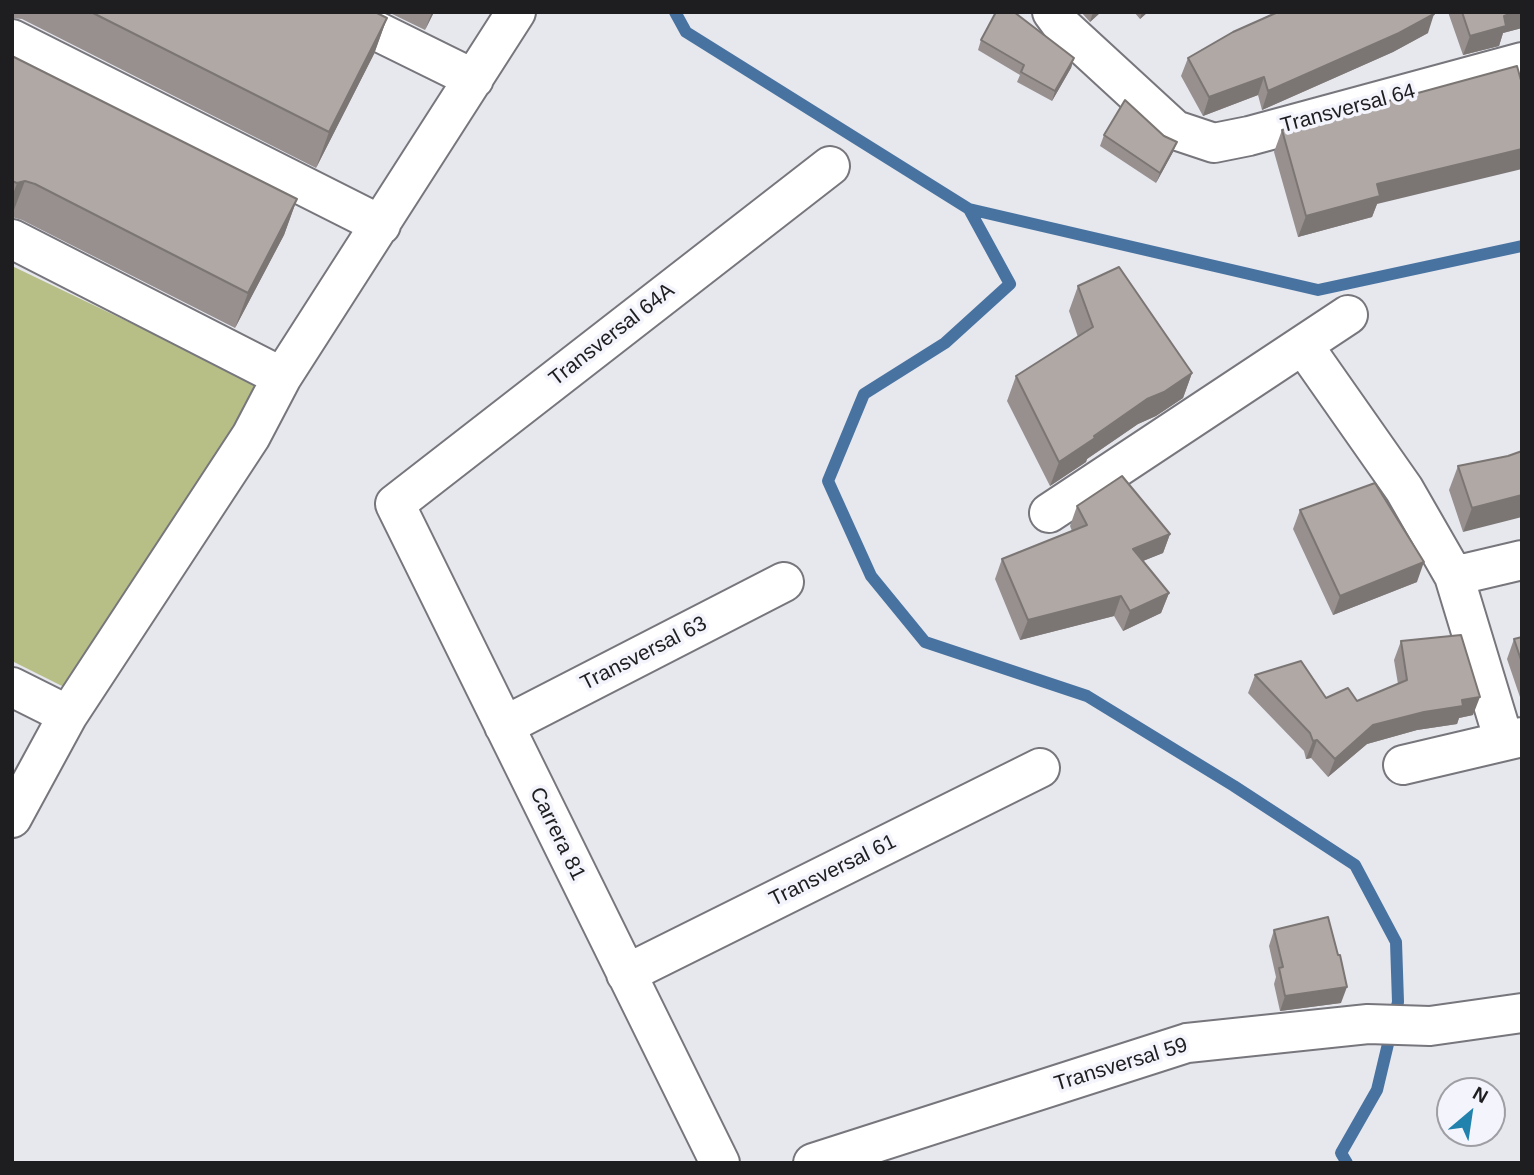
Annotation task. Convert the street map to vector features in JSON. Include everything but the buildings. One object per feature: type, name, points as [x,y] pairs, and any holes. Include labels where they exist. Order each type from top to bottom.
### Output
[{"type":"street","points":[[338,12],[474,79]]},
{"type":"street","points":[[12,818],[68,715],[251,436],[282,377],[516,12]]},
{"type":"street","name":"Transversal 64","points":[[1052,12],[1063,27],[1175,130],[1214,143],[1249,136],[1522,62]]},
{"type":"street","points":[[12,39],[381,225]]},
{"type":"street","name":"Transversal 64A","points":[[395,504],[830,166]]},
{"type":"street","points":[[12,239],[282,377]]},
{"type":"street","points":[[1049,513],[1348,316]]},
{"type":"street","points":[[1303,345],[1404,489],[1454,576],[1513,739],[1403,765]]},
{"type":"street","name":"Carrera 81","points":[[395,504],[720,1163]]},
{"type":"street","points":[[1454,576],[1522,560]]},
{"type":"street","name":"Transversal 63","points":[[504,726],[784,582]]},
{"type":"street","points":[[12,687],[68,715]]},
{"type":"street","name":"Transversal 61","points":[[626,974],[1040,768]]},
{"type":"street","name":"Transversal 59","points":[[813,1163],[1187,1043],[1368,1024],[1430,1026],[1522,1013]]},
{"type":"green space","points":[[12,266],[262,386],[68,689],[12,661]]},
{"type":"waterway","points":[[675,12],[686,32],[969,209],[1318,290],[1522,246]]},
{"type":"waterway","points":[[969,209],[1010,284],[945,343],[864,394],[828,481],[871,576],[925,642],[1087,696],[1234,786],[1355,865],[1396,942],[1398,1002],[1377,1090],[1341,1153],[1347,1163]]}]
